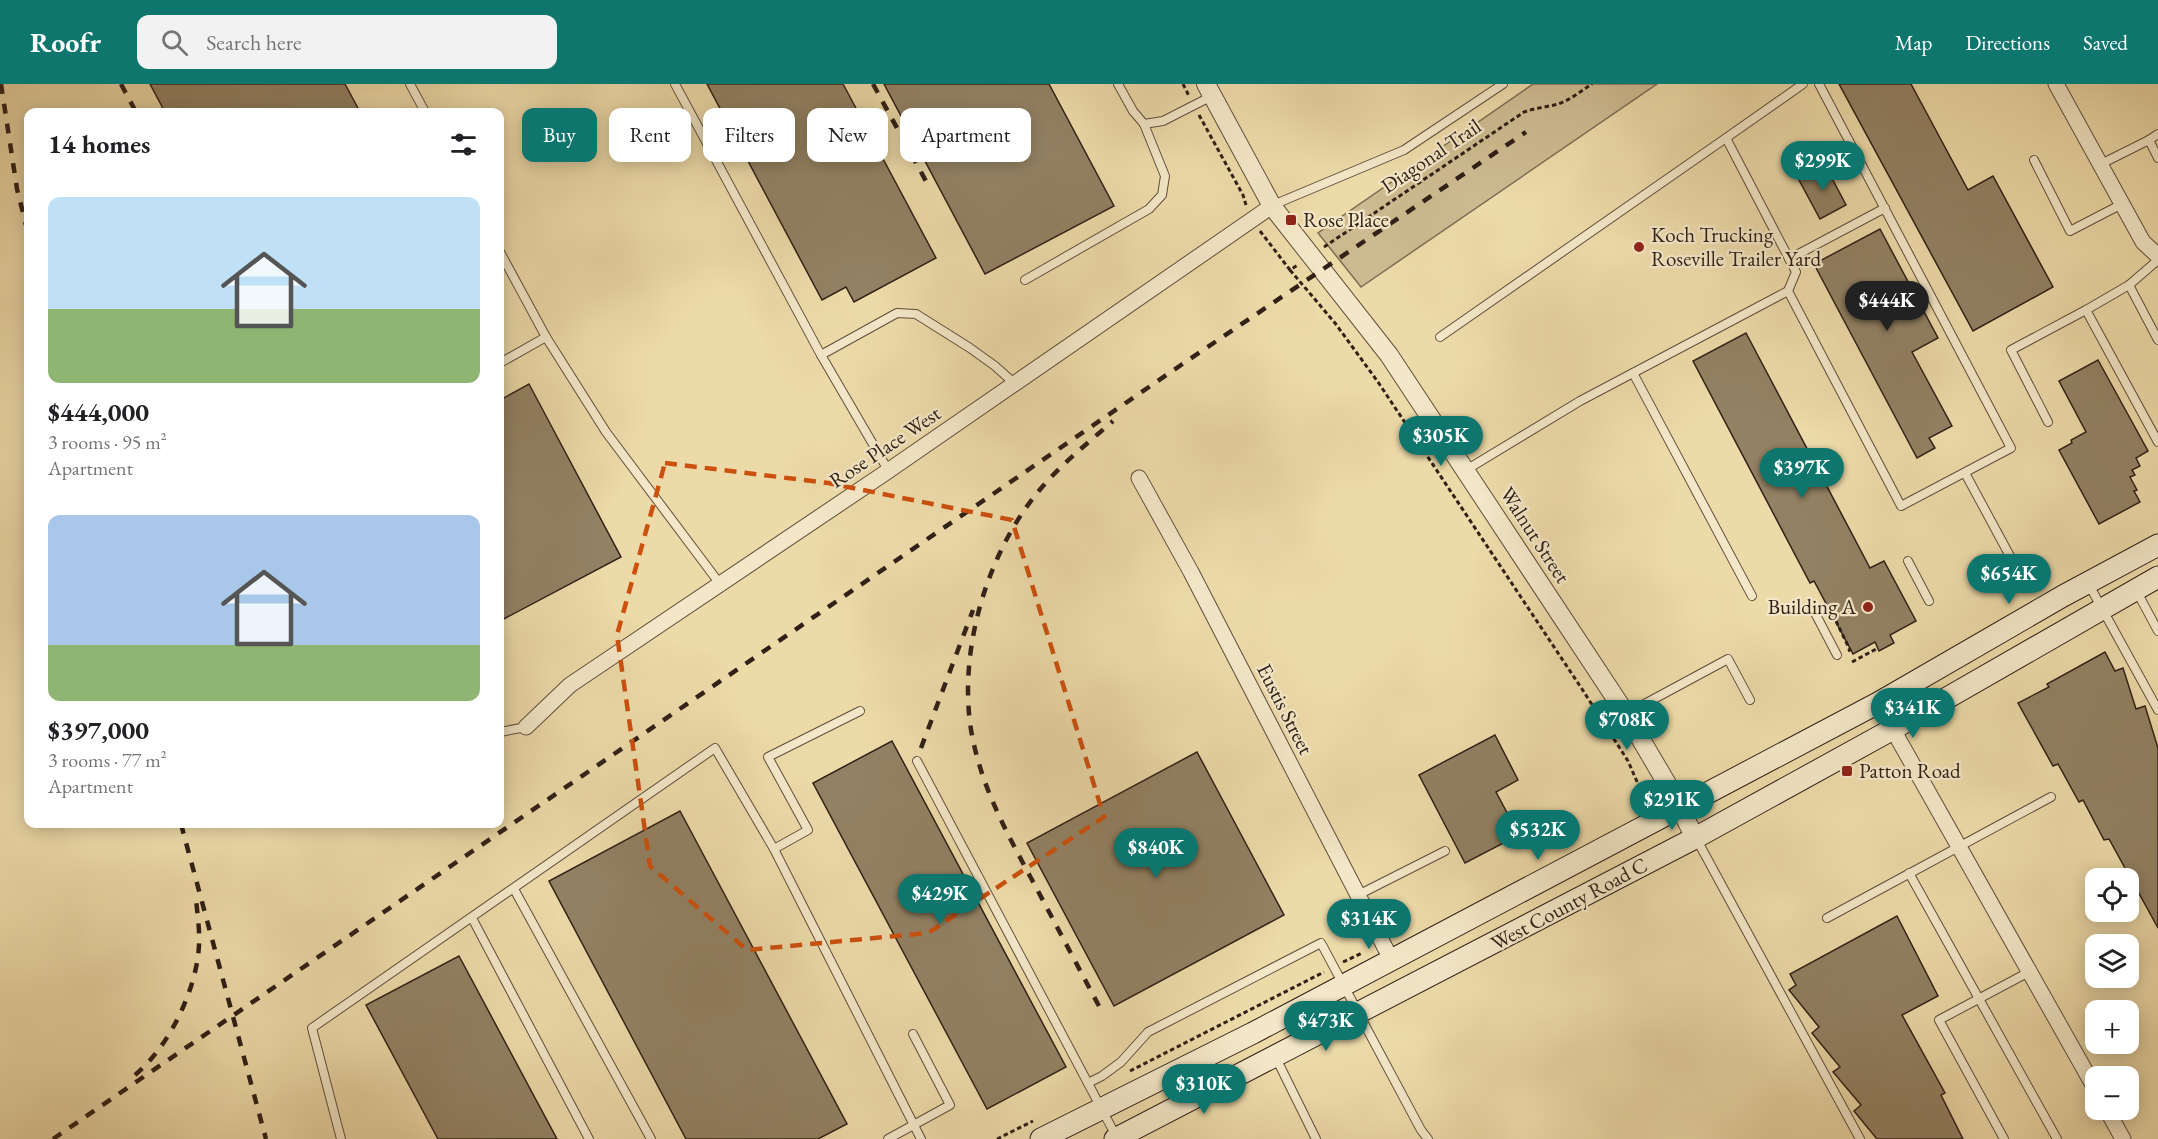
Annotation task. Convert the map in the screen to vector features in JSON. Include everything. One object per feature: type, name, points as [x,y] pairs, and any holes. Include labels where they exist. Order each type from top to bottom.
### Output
[{"type":"main road","name":"West County Road C","points":[[1041,1139],[1392,961],[1681,808],[1878,703],[2092,580],[2158,545]]},
{"type":"main road","name":"West County Road C","points":[[1116,1138],[1695,838],[1893,729],[2158,577]]},
{"type":"street","points":[[2056,84],[2143,242],[2158,258]]},
{"type":"street","name":"Walnut Street","points":[[1210,90],[1272,206],[1389,355],[1626,714],[1681,808],[1695,838]]},
{"type":"street","name":"Rose Place West","points":[[526,727],[570,685],[1272,206]]},
{"type":"street","name":"Eustis Street","points":[[1139,478],[1196,582],[1392,961]]},
{"type":"street","points":[[1878,703],[2085,1071]]},
{"type":"street","points":[[2112,1120],[2122,1139]]},
{"type":"lane","points":[[410,84],[423,108]]},
{"type":"lane","points":[[675,84],[821,355],[888,470]]},
{"type":"lane","points":[[1025,280],[1149,208],[1162,195],[1165,176],[1144,124],[1133,111],[1118,84]]},
{"type":"lane","points":[[1272,206],[1404,150],[1503,84]]},
{"type":"lane","points":[[1440,337],[1803,84]]},
{"type":"lane","points":[[1788,291],[1901,506],[2011,448],[1819,84]]},
{"type":"lane","points":[[1144,124],[1163,121],[1210,90]]},
{"type":"lane","points":[[2101,164],[2158,134]]},
{"type":"lane","points":[[1465,470],[1580,401],[1788,291],[1796,272],[1726,138]]},
{"type":"lane","points":[[2149,140],[2158,158]]},
{"type":"lane","points":[[2034,160],[2070,231],[2122,204]]},
{"type":"lane","points":[[1790,259],[1884,208]]},
{"type":"lane","points":[[2048,422],[2011,350],[2129,285],[2158,258]]},
{"type":"lane","points":[[504,259],[546,337],[606,432],[720,584]]},
{"type":"lane","points":[[2129,285],[2158,340]]},
{"type":"lane","points":[[2086,310],[2158,442]]},
{"type":"lane","points":[[821,355],[897,313],[916,314],[970,348],[1014,383]]},
{"type":"lane","points":[[504,361],[546,337]]},
{"type":"lane","points":[[1633,373],[1752,596]]},
{"type":"lane","points":[[1965,473],[2011,558]]},
{"type":"lane","points":[[1908,561],[1929,601]]},
{"type":"lane","points":[[2092,580],[2158,710]]},
{"type":"lane","points":[[2136,590],[2158,631]]},
{"type":"lane","points":[[1815,614],[1837,655]]},
{"type":"lane","points":[[1626,714],[1728,659],[1750,700]]},
{"type":"lane","points":[[774,849],[808,830],[768,758],[860,711]]},
{"type":"lane","points":[[504,731],[526,727]]},
{"type":"lane","points":[[341,1139],[312,1028],[715,748],[774,849],[921,1139]]},
{"type":"lane","points":[[917,761],[1116,1138]]},
{"type":"lane","points":[[1827,918],[2051,796]]},
{"type":"lane","points":[[1695,838],[1860,1139]]},
{"type":"lane","points":[[1358,895],[1445,851]]},
{"type":"lane","points":[[1909,873],[2056,1139]]},
{"type":"lane","points":[[514,889],[651,1139]]},
{"type":"lane","points":[[472,918],[589,1139]]},
{"type":"lane","points":[[1088,1083],[1121,1062],[1148,1032],[1321,943],[1421,1130],[1428,1139]]},
{"type":"lane","points":[[2004,1139],[1939,1020],[2029,972]]},
{"type":"lane","points":[[888,1139],[950,1105],[913,1034]]},
{"type":"lane","points":[[1275,1056],[1316,1139]]},
{"type":"path","name":"Diagonal Trail","points":[[1312,255],[1524,112],[1573,97],[1592,84]]},
{"type":"path","points":[[1290,270],[1335,323],[1378,382],[1582,688],[1628,761],[1638,784],[1639,801],[1635,811]]},
{"type":"path","points":[[1836,621],[1850,650],[1846,652]]},
{"type":"path","points":[[1852,662],[1878,648]]},
{"type":"highlighted area","points":[[665,463],[828,483],[1012,520],[1104,817],[928,933],[747,950],[650,866],[617,635]]},
{"type":"shaded area","points":[[1533,84],[1657,84],[1361,287],[1318,233]]},
{"type":"building","points":[[150,84],[345,84],[358,108],[163,108]]},
{"type":"building","points":[[707,84],[843,84],[856,108],[807,108],[807,162],[885,162],[936,258],[854,302],[846,287],[822,300],[749,162],[795,162],[795,108],[720,108]]},
{"type":"building","points":[[884,84],[1049,84],[1114,206],[985,274],[925,162],[1031,162],[1031,108],[900,108],[900,114]]},
{"type":"building","points":[[1839,84],[1911,84],[1968,190],[1993,176],[2053,287],[1973,331]]},
{"type":"building","points":[[1825,165],[1846,205],[1820,219],[1799,180]]},
{"type":"building","points":[[1880,229],[1938,338],[1912,352],[1952,426],[1929,438],[1935,448],[1917,458],[1814,264]]},
{"type":"building","points":[[1746,333],[1870,568],[1884,561],[1916,621],[1890,635],[1894,643],[1879,651],[1875,642],[1853,654],[1814,581],[1810,583],[1693,361]]},
{"type":"building","points":[[2098,360],[2148,451],[2136,458],[2140,466],[2132,470],[2135,475],[2130,477],[2140,502],[2099,524],[2059,450],[2086,432],[2059,381]]},
{"type":"building","points":[[529,384],[621,557],[504,619],[504,398]]},
{"type":"building","points":[[2105,652],[2115,671],[2123,668],[2136,709],[2145,706],[2158,748],[2158,928],[2139,893],[2139,868],[2125,868],[2109,839],[2104,840],[2083,800],[2079,802],[2058,764],[2053,766],[2018,703],[2049,687],[2047,684]]},
{"type":"building","points":[[1495,735],[1518,780],[1496,792],[1519,835],[1465,863],[1419,775]]},
{"type":"building","points":[[892,741],[1066,1067],[987,1109],[813,783]]},
{"type":"building","points":[[1197,752],[1284,915],[1114,1006],[1027,843]]},
{"type":"building","points":[[680,811],[847,1124],[818,1139],[686,1139],[549,881]]},
{"type":"building","points":[[1897,916],[1938,996],[1902,1015],[1945,1093],[1941,1095],[1963,1139],[1877,1139],[1854,1111],[1861,1105],[1833,1072],[1840,1067],[1812,1033],[1819,1027],[1789,990],[1796,985],[1790,974]]},
{"type":"building","points":[[459,956],[557,1139],[438,1139],[366,1005]]},
{"type":"railway","points":[[1,84],[17,189],[24,217]]},
{"type":"railway","points":[[121,84],[134,108]]},
{"type":"railway","points":[[873,84],[927,183]]},
{"type":"railway","points":[[53,1139],[1181,365],[1526,132]]},
{"type":"railway","points":[[1099,1006],[992,799],[975,749],[969,716],[968,681],[979,610],[990,576],[1005,543],[1043,486],[1068,460],[1113,421]]},
{"type":"railway","points":[[921,748],[973,610]]},
{"type":"railway","points":[[182,828],[266,1139]]},
{"type":"railway","points":[[135,1075],[170,1033],[187,998],[193,980],[199,945],[196,898]]},
{"type":"place","name":"Rose Place","points":[[1291,220]]},
{"type":"place","name":"Koch Trucking Roseville Trailer Yard","points":[[1639,247]]},
{"type":"place","name":"Building A","points":[[1868,607]]},
{"type":"place","name":"Patton Road","points":[[1847,771]]}]
